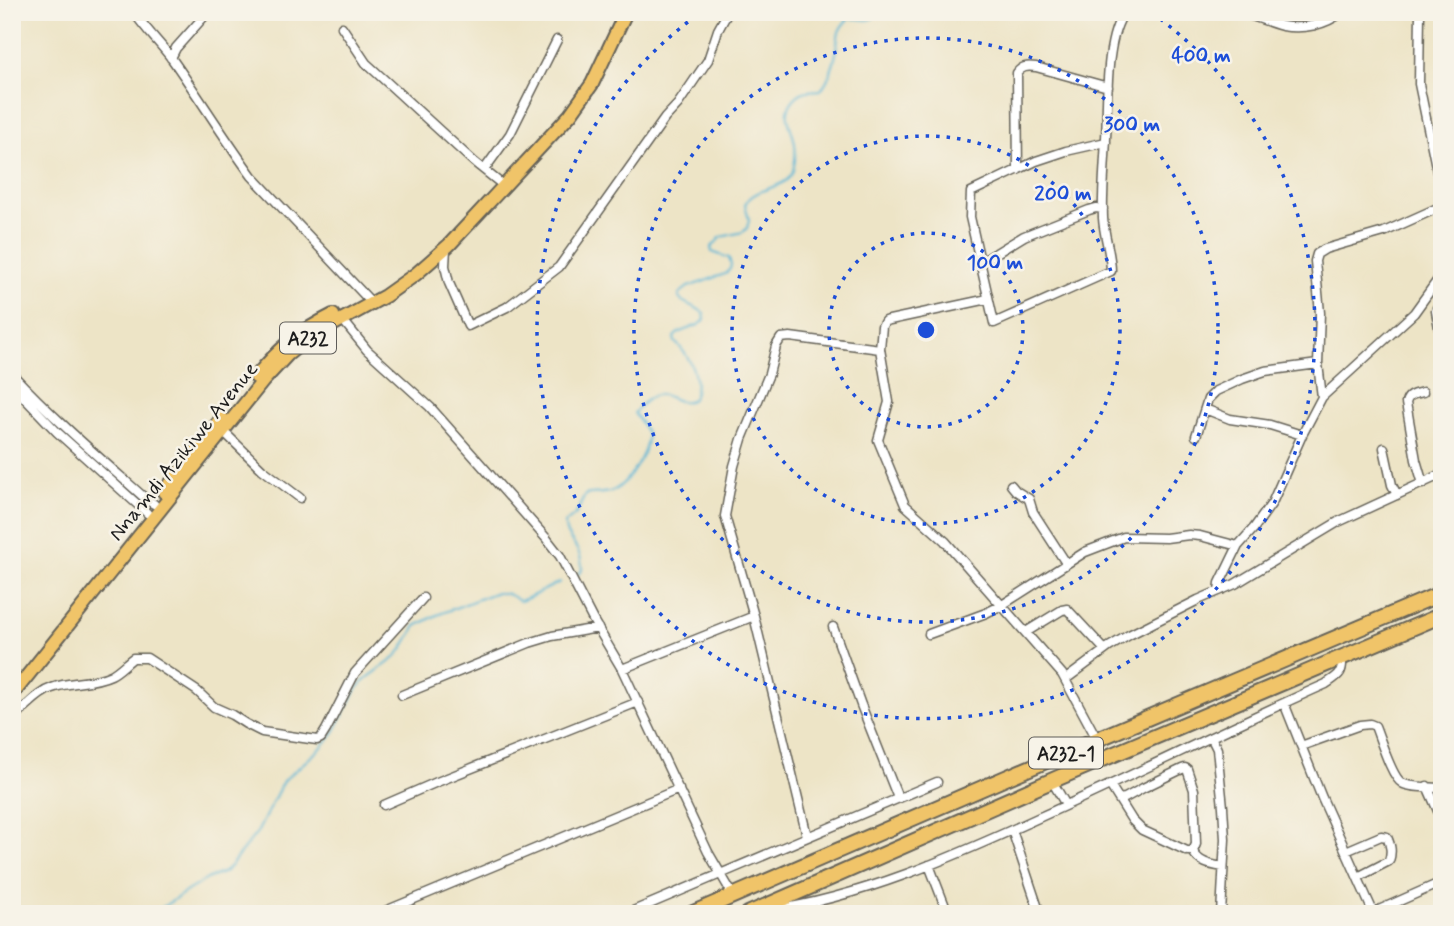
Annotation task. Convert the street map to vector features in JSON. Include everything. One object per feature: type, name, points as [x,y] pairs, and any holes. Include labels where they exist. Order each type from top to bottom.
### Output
[{"type":"highway","name":"A232-1","points":[[691,914],[1442,593]]},
{"type":"highway","name":"A232-1","points":[[748,914],[769,909],[1052,781],[1442,615]]},
{"type":"main road","name":"Nnamdi Azikiwe Avenue","points":[[12,695],[262,381],[305,340],[370,300],[430,254],[555,123],[587,79],[618,12]]},
{"type":"main road","name":"Nnamdi Azikiwe Avenue","points":[[12,683],[262,369],[281,349],[303,331],[403,283],[446,248],[498,195],[570,115],[592,84],[626,12]]},
{"type":"street","points":[[134,12],[171,58],[252,176],[370,300]]},
{"type":"street","points":[[171,58],[176,48],[208,12]]},
{"type":"street","points":[[446,248],[444,266],[468,326],[507,307],[559,267],[708,60],[718,30],[728,12]]},
{"type":"street","points":[[1106,142],[1066,150],[971,192],[970,217],[994,323],[1108,274],[1112,269],[1105,237],[1103,209],[1106,142],[1108,88],[1110,54],[1117,27],[1125,12]]},
{"type":"street","points":[[1238,12],[1284,26],[1303,26],[1322,24],[1342,12]]},
{"type":"street","points":[[1420,12],[1419,84],[1442,196]]},
{"type":"street","points":[[342,27],[366,63],[499,182]]},
{"type":"street","points":[[484,170],[510,134],[557,40]]},
{"type":"street","points":[[1018,170],[1017,73],[1021,68],[1036,67],[1108,88]]},
{"type":"street","points":[[1322,397],[1318,364],[1320,313],[1315,261],[1317,254],[1325,249],[1384,232],[1442,206]]},
{"type":"street","points":[[979,263],[1024,236],[1089,210],[1103,209]]},
{"type":"street","points":[[1219,591],[1238,546],[1272,503],[1322,397],[1414,313],[1442,274]]},
{"type":"street","points":[[988,299],[885,321],[880,349],[889,402],[878,440],[905,505],[945,541],[1066,679],[1097,739]]},
{"type":"street","points":[[1442,307],[1436,311],[1442,345]]},
{"type":"street","points":[[342,319],[367,350],[430,407],[560,556],[622,669],[708,852],[733,895]]},
{"type":"street","points":[[807,836],[754,616],[725,516],[742,439],[781,338],[880,349]]},
{"type":"street","points":[[1196,436],[1208,399],[1216,391],[1265,371],[1318,364]]},
{"type":"street","points":[[12,373],[150,509]]},
{"type":"street","points":[[12,385],[57,432],[150,509]]},
{"type":"street","points":[[1423,392],[1411,395],[1406,403],[1423,484]]},
{"type":"street","points":[[1205,409],[1230,419],[1269,425],[1302,435]]},
{"type":"street","points":[[223,431],[262,469],[300,498]]},
{"type":"street","points":[[1384,448],[1389,474],[1397,495]]},
{"type":"street","points":[[1066,679],[1129,635],[1236,584],[1323,530],[1442,474]]},
{"type":"street","points":[[1011,485],[1029,499],[1034,512],[1066,563]]},
{"type":"street","points":[[929,634],[1002,605],[1085,552],[1124,537],[1200,536],[1238,546]]},
{"type":"street","points":[[12,718],[51,688],[100,679],[114,674],[133,658],[147,658],[197,691],[214,707],[262,732],[317,740],[326,730],[355,673],[423,598]]},
{"type":"street","points":[[1026,632],[1067,609],[1105,650]]},
{"type":"street","points":[[622,669],[754,616]]},
{"type":"street","points":[[833,627],[856,694],[898,798]]},
{"type":"street","points":[[402,695],[529,643],[598,628]]},
{"type":"street","points":[[769,909],[826,900],[929,865],[1012,830],[1326,684],[1339,675],[1342,658]]},
{"type":"street","points":[[384,805],[638,702]]},
{"type":"street","points":[[1284,703],[1372,913],[1442,882]]},
{"type":"street","points":[[1301,746],[1347,729],[1370,724],[1375,726],[1398,779],[1403,784],[1442,788]]},
{"type":"street","points":[[1211,737],[1217,749],[1225,839],[1221,914]]},
{"type":"street","points":[[1119,799],[1187,769],[1194,790],[1196,844],[1193,851]]},
{"type":"street","points":[[1052,781],[1066,806]]},
{"type":"street","points":[[626,914],[937,782]]},
{"type":"street","points":[[1110,785],[1132,820],[1142,830],[1186,851],[1193,851]]},
{"type":"street","points":[[1427,786],[1442,820]]},
{"type":"street","points":[[383,913],[679,789]]},
{"type":"street","points":[[1012,830],[1040,914]]},
{"type":"street","points":[[1346,851],[1381,836],[1387,837],[1392,852],[1390,861],[1358,877]]},
{"type":"street","points":[[1193,851],[1198,859],[1223,867]]},
{"type":"street","points":[[929,865],[948,914]]},
{"type":"waterway","points":[[578,574],[582,570],[580,557],[567,533],[565,523],[576,514],[585,495],[618,488],[637,465],[647,439],[646,432],[634,413],[653,396],[666,396],[678,401],[693,399],[696,384],[693,368],[674,337],[705,320],[704,313],[681,300],[679,294],[688,287],[725,274],[730,269],[729,258],[712,252],[711,248],[721,237],[743,232],[749,220],[745,204],[756,194],[784,182],[793,171],[795,144],[788,120],[788,109],[801,93],[821,90],[834,63],[840,31],[849,18],[868,20],[875,17],[876,12]]},
{"type":"waterway","points":[[152,914],[209,878],[225,872],[258,831],[283,781],[322,747],[334,732],[357,689],[395,658],[416,626],[494,593],[506,593],[520,601],[560,582]]}]
